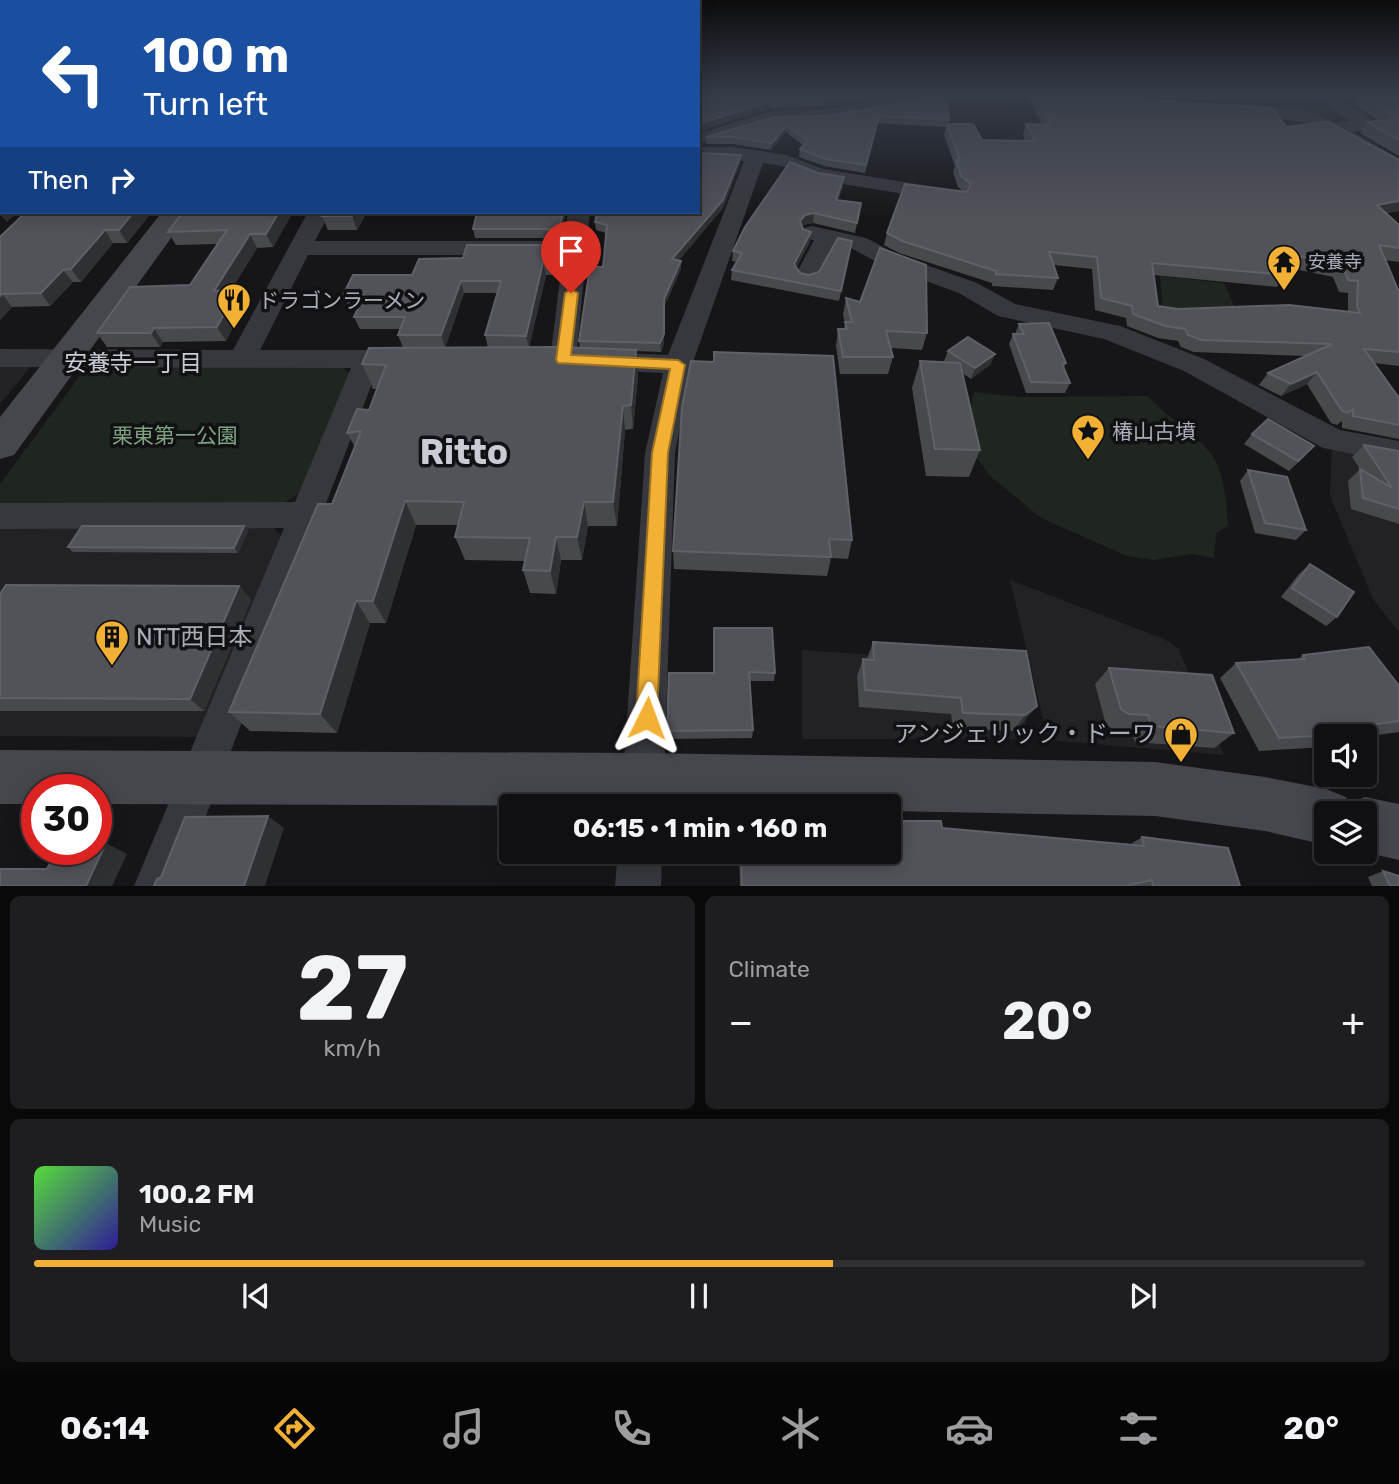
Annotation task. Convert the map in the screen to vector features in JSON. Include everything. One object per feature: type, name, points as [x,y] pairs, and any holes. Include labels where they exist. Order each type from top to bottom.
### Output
[{"type":"street","points":[[702,146],[725,136]]},
{"type":"street","points":[[1346,136],[1399,167]]},
{"type":"street","points":[[702,146],[787,161],[818,174],[954,195]]},
{"type":"street","points":[[1368,149],[1399,149]]},
{"type":"street","points":[[643,793],[660,453],[678,365],[755,157]]},
{"type":"street","points":[[0,445],[174,214]]},
{"type":"street","points":[[242,358],[318,214]]},
{"type":"street","points":[[563,360],[579,214]]},
{"type":"street","points":[[807,276],[820,235],[858,243],[890,260],[968,288],[1007,310],[1111,332],[1163,353],[1215,376],[1333,440],[1399,452]]},
{"type":"street","points":[[300,248],[576,248]]},
{"type":"street","points":[[0,358],[424,359]]},
{"type":"street","points":[[156,886],[368,359]]},
{"type":"street","points":[[535,360],[678,365]]},
{"type":"street","points":[[0,516],[304,515]]},
{"type":"street","points":[[0,777],[199,778],[643,793],[1155,789],[1265,804],[1314,814]]},
{"type":"street","points":[[1377,827],[1399,832]]},
{"type":"street","points":[[638,886],[639,864]]},
{"type":"shaded area","points":[[0,366],[31,366],[0,404]]},
{"type":"shaded area","points":[[1332,448],[1399,464],[1399,632],[1373,599],[1330,496]]},
{"type":"shaded area","points":[[0,524],[272,526],[283,538],[198,737],[0,736]]},
{"type":"shaded area","points":[[1010,580],[1164,639],[1178,648],[1224,755],[1048,740]]},
{"type":"shaded area","points":[[802,650],[1014,665],[1029,739],[802,739]]},
{"type":"green space","points":[[1160,276],[1224,283],[1235,308],[1163,311]]},
{"type":"green space","name":"栗東第一公園","points":[[339,365],[350,374],[300,493],[282,504],[0,505],[0,484],[87,366]]},
{"type":"green space","points":[[974,392],[1021,397],[1148,396],[1202,443],[1218,467],[1224,486],[1228,525],[1216,534],[1214,558],[1191,554],[1153,560],[1127,556],[1041,518],[989,475],[970,448],[967,423]]},
{"type":"building","points":[[778,136],[772,143],[733,137],[706,137]]},
{"type":"building","points":[[802,136],[874,136],[866,165],[825,159],[800,149],[807,140]]},
{"type":"building","points":[[951,136],[1035,141],[1033,136],[1355,136],[1399,160],[1399,201],[1377,205],[1399,225],[1399,248],[1379,245],[1399,292],[1399,352],[1364,349],[1399,398],[1399,425],[1353,416],[1353,409],[1348,413],[1342,411],[1317,372],[1291,384],[1268,373],[1332,344],[1202,340],[1188,335],[1185,329],[1165,326],[1133,314],[1132,306],[1101,298],[1097,257],[1049,252],[1058,278],[996,274],[996,271],[902,241],[887,233],[905,184],[967,192],[971,184],[961,176],[956,160],[960,160]],"holes":[[[1283,253],[1342,265],[1348,280],[1358,281],[1357,306],[1360,313],[1289,305],[1178,309],[1158,306],[1152,263],[1285,275]]]},
{"type":"building","points":[[700,153],[741,155],[723,200],[672,259],[681,261],[664,299],[664,334],[660,343],[579,341],[590,267],[603,267],[607,225],[595,222],[597,214],[700,214]]},
{"type":"building","points":[[790,162],[818,173],[844,177],[836,200],[861,203],[857,223],[814,213],[805,215],[800,221],[803,229],[811,232],[794,264],[800,273],[809,275],[819,272],[838,238],[852,241],[841,291],[732,270],[742,253],[733,251],[745,227]]},
{"type":"building","points":[[24,214],[132,214],[119,230],[105,230],[71,269],[63,270],[41,293],[0,296],[0,237]]},
{"type":"building","points":[[182,214],[278,214],[266,234],[250,234],[214,291],[237,290],[217,327],[154,328],[151,333],[97,333],[130,287],[190,285],[227,230],[168,232]]},
{"type":"building","points":[[324,214],[353,214],[352,216],[322,216]]},
{"type":"building","points":[[477,214],[563,214],[559,229],[473,229]]},
{"type":"building","points":[[467,245],[554,245],[550,262],[543,262],[526,336],[485,335],[501,281],[461,281],[441,335],[398,335],[405,317],[354,317],[364,295],[343,295],[353,275],[412,275],[419,259],[463,258]]},
{"type":"building","points":[[880,248],[926,265],[927,333],[886,331],[893,357],[843,357],[838,329],[847,329],[845,322],[852,322],[846,298],[860,302]]},
{"type":"building","points":[[1049,323],[1066,363],[1062,364],[1070,383],[1031,382],[1013,334],[1024,334],[1019,324]]},
{"type":"building","points":[[968,337],[995,354],[975,368],[948,351]]},
{"type":"building","points":[[559,347],[636,350],[631,405],[623,406],[613,502],[584,502],[577,537],[556,537],[550,571],[523,570],[530,538],[455,537],[464,502],[405,501],[373,601],[356,601],[320,714],[229,712],[318,504],[332,504],[361,431],[347,433],[357,409],[369,410],[386,365],[362,364],[369,348]]},
{"type":"building","points":[[714,352],[833,356],[852,540],[829,539],[831,557],[673,551],[682,407],[691,361],[714,362]]},
{"type":"building","points":[[920,361],[960,363],[980,450],[935,449]]},
{"type":"building","points":[[1268,419],[1314,446],[1298,461],[1252,434]]},
{"type":"building","points":[[1364,445],[1399,451],[1399,509],[1363,498],[1360,469],[1392,488]]},
{"type":"building","points":[[1248,470],[1287,477],[1306,530],[1265,523]]},
{"type":"building","points":[[82,526],[244,526],[234,548],[68,547]]},
{"type":"building","points":[[1310,564],[1354,592],[1337,617],[1292,588]]},
{"type":"building","name":"NTT西日本","points":[[6,585],[239,586],[190,699],[0,698],[0,594]]},
{"type":"building","points":[[714,628],[772,628],[775,673],[749,672],[753,730],[667,731],[669,673],[714,673]]},
{"type":"building","points":[[873,642],[1026,651],[1037,706],[1025,715],[963,713],[961,698],[865,690],[863,659],[874,660]]},
{"type":"building","points":[[1369,647],[1399,686],[1399,721],[1377,724],[1314,724],[1314,736],[1279,738],[1236,663],[1305,659],[1303,655]]},
{"type":"building","points":[[1109,668],[1212,675],[1234,733],[1152,726],[1148,715],[1129,714],[1121,709]]},
{"type":"building","points":[[268,816],[244,886],[154,886],[161,877],[185,817]]},
{"type":"building","points":[[901,821],[941,821],[942,828],[1144,846],[1142,837],[1228,848],[1240,886],[1153,886],[1152,880],[1126,886],[742,886],[741,864],[901,864]]},
{"type":"building","points":[[49,865],[96,865],[86,886],[0,886],[0,869],[47,869]]},
{"type":"building","points":[[1383,871],[1399,876],[1399,886],[1390,886]]},
{"type":"place","name":"安養寺","points":[[1284,292]]},
{"type":"place","name":"ドラゴンラーメン","points":[[234,330]]},
{"type":"place","name":"椿山古墳","points":[[1088,461]]},
{"type":"place","name":"NTT西日本","points":[[112,667]]},
{"type":"place","name":"アンジェリック・ドーワ","points":[[1181,764]]},
{"type":"district","name":"安養寺一丁目","points":[[133,363]]},
{"type":"district","name":"Ritto","points":[[464,452]]},
{"type":"route","points":[[571,293],[563,360],[678,365],[660,453],[647,718]]}]
